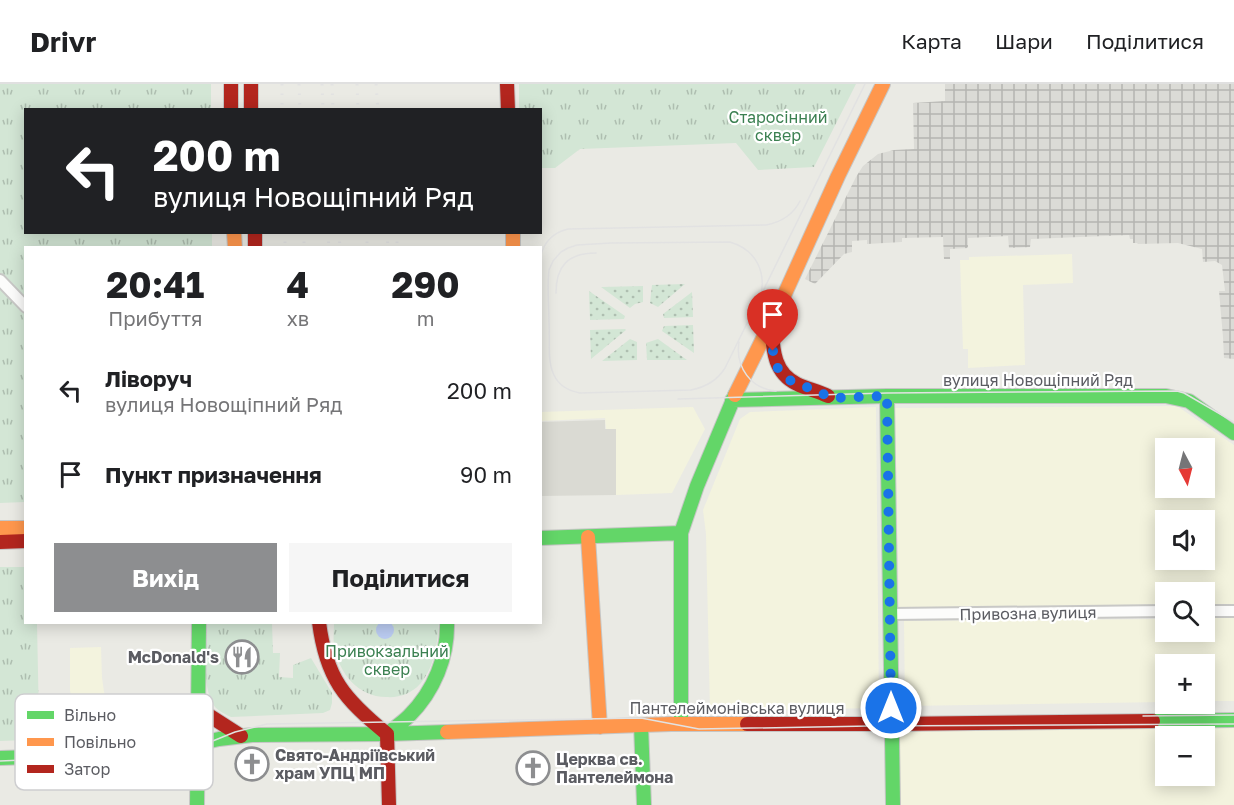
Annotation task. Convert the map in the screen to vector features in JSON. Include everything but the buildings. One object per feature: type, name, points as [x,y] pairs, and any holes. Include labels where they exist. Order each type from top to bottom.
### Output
[{"type":"main road","points":[[231,84],[231,108]]},
{"type":"main road","points":[[250,84],[251,108]]},
{"type":"main road","points":[[507,84],[508,108]]},
{"type":"main road","points":[[681,724],[681,533],[697,486],[732,400],[884,84]]},
{"type":"main road","name":"вулиця Новощіпний Ряд","points":[[771,322],[774,359],[781,373],[793,382],[831,398]]},
{"type":"main road","points":[[887,396],[893,805]]},
{"type":"main road","name":"вулиця Новощіпний Ряд","points":[[732,400],[887,396],[1166,396],[1189,401],[1234,433]]},
{"type":"main road","points":[[0,528],[24,528]]},
{"type":"main road","points":[[542,538],[681,533]]},
{"type":"main road","points":[[588,537],[600,727]]},
{"type":"main road","points":[[0,542],[24,541]]},
{"type":"main road","points":[[199,624],[199,694]]},
{"type":"main road","points":[[319,624],[320,641],[326,662],[337,683],[349,701],[387,734]]},
{"type":"main road","points":[[387,734],[412,713],[430,687],[445,651],[447,624]]},
{"type":"main road","points":[[213,718],[241,736]]},
{"type":"main road","name":"Пантелеймонівська вулиця","points":[[213,740],[241,736],[387,734],[681,724],[1234,720]]},
{"type":"main road","points":[[640,725],[644,805]]},
{"type":"main road","points":[[387,734],[389,805]]},
{"type":"main road","name":"Пантелеймонівська вулиця","points":[[0,758],[15,758]]},
{"type":"street","points":[[0,280],[24,305]]},
{"type":"street","points":[[1215,611],[1234,611]]},
{"type":"street","name":"Привозна вулиця","points":[[891,614],[1155,612]]},
{"type":"shaded area","points":[[945,84],[1234,84],[1234,359],[1224,358],[1219,291],[1225,291],[1222,265],[1215,261],[1203,262],[1202,249],[1178,243],[1138,244],[1133,243],[1129,235],[1031,239],[1030,247],[1009,248],[1008,236],[968,238],[968,248],[950,249],[950,259],[944,259],[943,237],[902,238],[902,242],[867,244],[867,240],[852,241],[852,252],[844,254],[815,284],[805,279],[863,166],[878,154],[914,149],[913,103],[945,101]]},
{"type":"shaded area","points":[[1072,254],[1073,283],[1023,285],[1025,365],[968,368],[968,349],[963,349],[960,260],[969,260],[969,257]]},
{"type":"shaded area","points":[[1177,406],[1234,445],[1234,608],[1215,608],[1215,582],[1155,582],[1155,608],[899,607],[895,408]]},
{"type":"shaded area","points":[[693,407],[705,429],[672,493],[616,495],[616,429],[606,429],[605,418],[542,421],[542,412]]},
{"type":"shaded area","points":[[876,407],[879,708],[710,711],[706,534],[703,510],[740,419],[750,412]]},
{"type":"shaded area","points":[[605,420],[605,429],[616,429],[616,495],[542,496],[542,422]]},
{"type":"shaded area","points":[[1215,618],[1234,618],[1234,701],[1215,701],[1215,654],[1155,654],[1155,702],[905,706],[904,621],[1155,619],[1155,642],[1215,642]]},
{"type":"shaded area","points":[[101,647],[104,694],[71,694],[70,648]]},
{"type":"shaded area","points":[[1234,721],[1234,805],[894,805],[893,725]]},
{"type":"green space","points":[[0,84],[211,84],[211,108],[24,108],[24,234],[212,234],[212,246],[24,246],[24,502],[0,503]]},
{"type":"green space","name":"Старосінний сквер","points":[[519,84],[856,84],[814,167],[758,170],[736,143],[580,149],[555,168],[542,168],[542,108],[519,108]]},
{"type":"green space","points":[[685,284],[658,307],[650,303],[652,285]]},
{"type":"green space","points":[[643,286],[643,302],[630,308],[601,287]]},
{"type":"green space","points":[[589,291],[625,316],[624,319],[590,320]]},
{"type":"green space","points":[[692,292],[693,317],[664,318],[663,314]]},
{"type":"green space","points":[[693,325],[694,353],[662,331],[664,326]]},
{"type":"green space","points":[[590,330],[626,330],[591,359]]},
{"type":"green space","points":[[630,339],[637,342],[637,360],[602,361]]},
{"type":"green space","points":[[658,339],[687,360],[647,360],[646,343]]},
{"type":"green space","points":[[0,567],[24,567],[24,624],[37,624],[38,694],[15,694],[15,740],[0,741]]},
{"type":"green space","points":[[206,624],[272,624],[273,653],[280,653],[279,677],[293,678],[293,665],[311,658],[332,693],[330,710],[323,713],[231,717],[215,707],[213,703],[213,694],[210,694],[206,678]]},
{"type":"green space","name":"Привокзальний сквер","points":[[334,624],[439,624],[432,663],[425,677],[413,690],[396,697],[367,693],[351,682],[340,665],[334,646]]},
{"type":"water","points":[[379,624],[391,624],[393,627],[391,636],[385,639],[379,636],[376,630]]},
{"type":"tram line","points":[[760,299],[762,289],[762,280],[758,264],[747,251],[730,242],[577,245],[561,252],[549,270],[550,364],[556,379],[562,385],[580,393],[691,390],[715,380],[725,368],[865,84]]},
{"type":"tram line","points":[[542,252],[550,239],[557,233],[568,229],[766,225],[786,217],[800,201]]},
{"type":"tram line","points":[[556,293],[561,268],[578,255],[596,253]]},
{"type":"tram line","points":[[739,342],[740,360],[747,375],[759,386],[776,391]]},
{"type":"tram line","points":[[678,399],[887,393],[1177,391],[1234,422]]},
{"type":"tram line","points":[[1143,716],[1234,715]]},
{"type":"tram line","points":[[213,741],[235,732],[267,724],[641,718],[699,729],[1234,724]]},
{"type":"tram line","points":[[0,761],[15,760]]},
{"type":"railway","points":[[282,84],[282,108]]},
{"type":"railway","points":[[299,84],[300,108]]},
{"type":"railway","points":[[322,84],[323,108]]},
{"type":"railway","points":[[332,84],[333,108]]},
{"type":"railway","points":[[357,84],[358,108]]},
{"type":"railway","points":[[376,84],[378,108]]},
{"type":"railway","points":[[285,234],[285,246]]},
{"type":"railway","points":[[304,234],[304,246]]},
{"type":"railway","points":[[328,234],[329,246]]},
{"type":"railway","points":[[339,234],[340,246]]},
{"type":"railway","points":[[367,234],[367,246]]},
{"type":"railway","points":[[387,234],[388,246]]},
{"type":"railway","points":[[397,234],[397,246]]},
{"type":"traffic: fast","points":[[542,538],[681,533],[697,486],[735,395]]},
{"type":"traffic: fast","points":[[887,396],[893,805]]},
{"type":"traffic: fast","points":[[732,400],[887,396],[1166,396],[1189,401],[1234,433]]},
{"type":"traffic: fast","points":[[681,533],[681,724]]},
{"type":"traffic: fast","points":[[198,694],[199,624]]},
{"type":"traffic: fast","points":[[387,734],[409,716],[426,696],[442,661],[447,624]]},
{"type":"traffic: fast","points":[[1153,721],[1234,720]]},
{"type":"traffic: fast","points":[[641,725],[644,805]]},
{"type":"traffic: fast","points":[[213,740],[252,735],[447,732]]},
{"type":"traffic: fast","points":[[0,758],[15,758]]},
{"type":"traffic: fast","points":[[197,790],[197,805]]},
{"type":"traffic: slow","points":[[735,395],[883,84]]},
{"type":"traffic: slow","points":[[234,234],[235,246]]},
{"type":"traffic: slow","points":[[513,234],[513,246]]},
{"type":"traffic: slow","points":[[0,528],[24,528]]},
{"type":"traffic: slow","points":[[588,537],[600,727]]},
{"type":"traffic: slow","points":[[447,732],[671,724],[747,724]]},
{"type":"traffic: jam","points":[[231,84],[231,108]]},
{"type":"traffic: jam","points":[[251,84],[251,108]]},
{"type":"traffic: jam","points":[[507,84],[508,108]]},
{"type":"traffic: jam","points":[[255,234],[255,246]]},
{"type":"traffic: jam","points":[[771,322],[775,358],[783,373],[797,384],[828,396]]},
{"type":"traffic: jam","points":[[0,542],[24,541]]},
{"type":"traffic: jam","points":[[319,624],[332,673],[348,698],[387,734]]},
{"type":"traffic: jam","points":[[213,718],[241,736]]},
{"type":"traffic: jam","points":[[747,724],[1153,721]]},
{"type":"traffic: jam","points":[[387,734],[389,805]]},
{"type":"place","name":"McDonald's","points":[[242,657]]},
{"type":"place","name":"Свято-Андріївський храм УПЦ МП","points":[[252,764]]},
{"type":"place","name":"Церква св. Пантелеймона","points":[[533,768]]},
{"type":"route","points":[[773,351],[776,366],[786,378],[831,398],[887,396],[891,708]]}]
